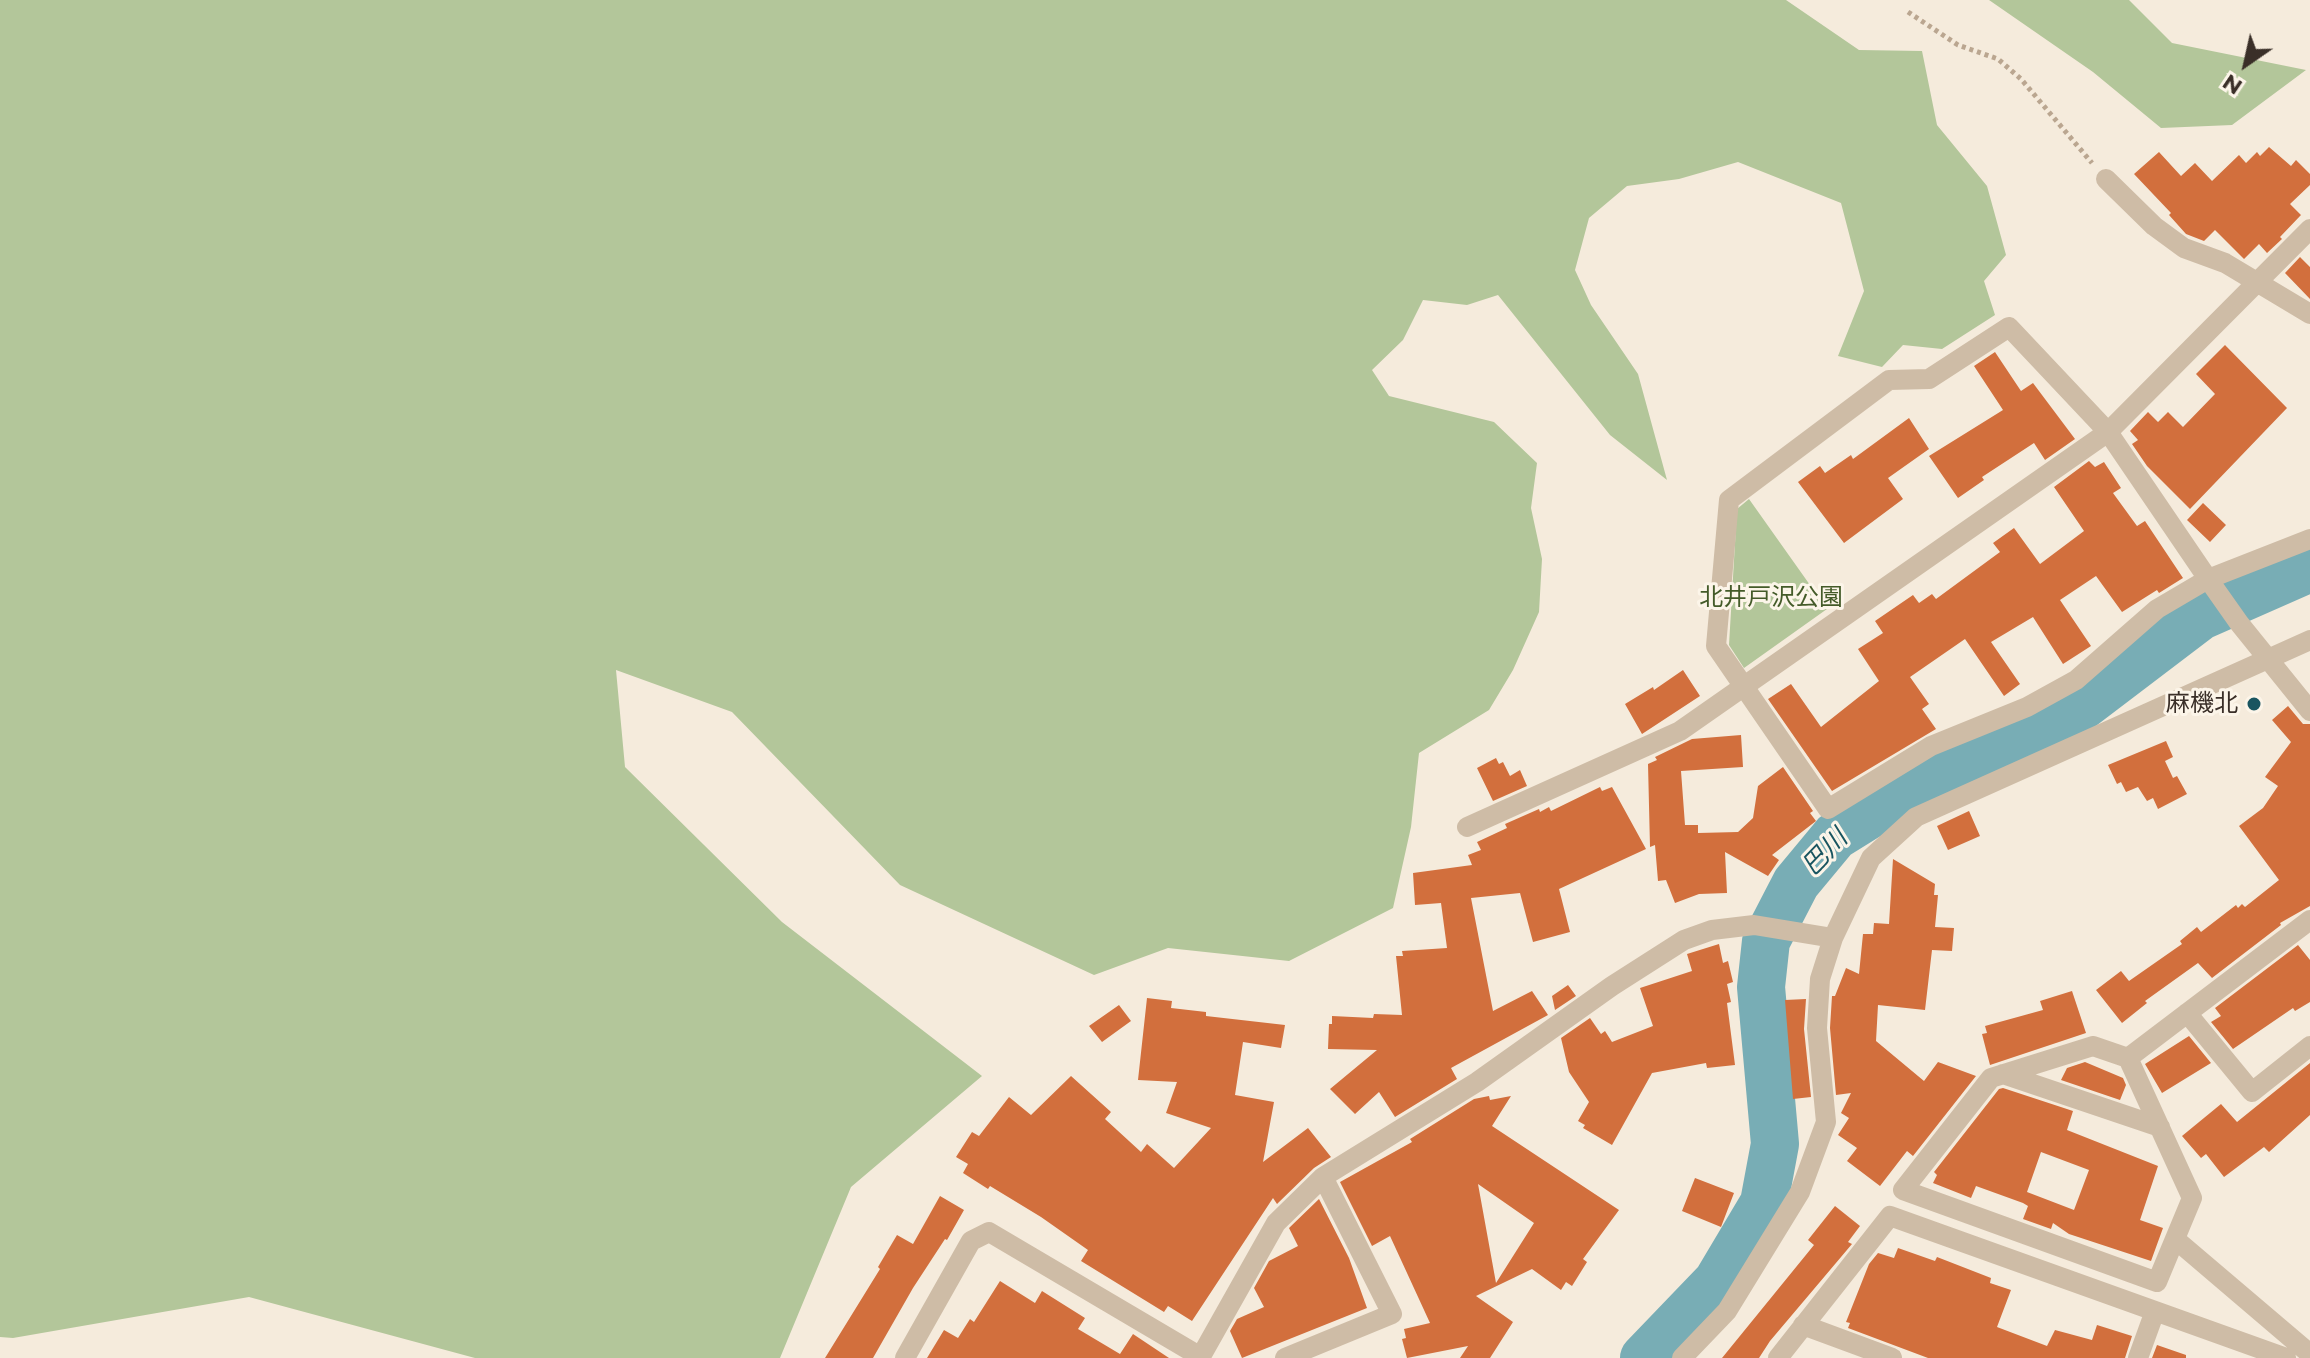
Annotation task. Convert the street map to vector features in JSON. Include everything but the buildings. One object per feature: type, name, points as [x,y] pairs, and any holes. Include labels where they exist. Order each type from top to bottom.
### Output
[{"type":"street","points":[[2106,179],[2154,226],[2184,248],[2225,263],[2310,314]]},
{"type":"street","points":[[1467,827],[1680,731],[2108,432],[2310,229]]},
{"type":"street","points":[[2310,539],[2208,579],[2157,609],[2076,680],[2027,707],[1931,746],[1828,809],[1716,646],[1729,500],[1889,380],[1929,379],[2009,327],[2108,432],[2208,579],[2239,623],[2310,711]]},
{"type":"street","points":[[1682,1358],[1727,1311],[1800,1192],[1826,1122],[1817,1028],[1820,979],[1833,938],[1871,858],[1916,817],[2310,640]]},
{"type":"street","points":[[905,1358],[971,1241],[989,1232],[1200,1357],[1276,1223],[1323,1177],[1477,1082],[1612,986],[1684,940],[1712,930],[1754,925],[1833,938]]},
{"type":"street","points":[[2128,1058],[2307,927]]},
{"type":"street","points":[[2187,1013],[2252,1092],[2310,1046]]},
{"type":"street","points":[[2093,1046],[2128,1058],[2192,1198],[2157,1282],[1903,1190],[1991,1078],[2093,1046]]},
{"type":"street","points":[[2003,1074],[2160,1127]]},
{"type":"street","points":[[1285,1358],[1392,1314],[1323,1177]]},
{"type":"street","points":[[1778,1358],[1890,1216],[2286,1358]]},
{"type":"street","points":[[2175,1239],[2310,1354]]},
{"type":"street","points":[[2138,1358],[2155,1311]]},
{"type":"street","points":[[1803,1325],[1892,1358]]},
{"type":"path","points":[[1908,12],[1958,45],[1998,59],[2021,79],[2106,179]]},
{"type":"green space","points":[[0,0],[1786,0],[1859,50],[1922,51],[1937,125],[1987,186],[2006,255],[1984,281],[1995,315],[1942,349],[1903,345],[1882,367],[1838,356],[1864,291],[1841,203],[1738,162],[1679,179],[1627,186],[1589,218],[1575,270],[1591,305],[1638,374],[1667,480],[1610,435],[1498,295],[1467,305],[1423,300],[1403,340],[1372,370],[1389,396],[1494,422],[1537,463],[1531,508],[1542,559],[1539,612],[1513,670],[1489,710],[1419,753],[1411,827],[1393,908],[1289,961],[1168,948],[1094,975],[900,885],[732,712],[616,670],[625,767],[782,922],[982,1076],[851,1187],[780,1358],[475,1358],[249,1297],[13,1338],[0,1337]]},
{"type":"green space","points":[[1989,0],[2129,0],[2172,43],[2306,70],[2232,125],[2161,128],[2093,72]]},
{"type":"green space","name":"北井戸沢公園","points":[[1749,499],[1827,609],[1744,668],[1729,645],[1737,509]]},
{"type":"waterway","name":"巴川","points":[[1644,1358],[1717,1282],[1764,1203],[1775,1144],[1761,987],[1766,941],[1796,883],[1835,836],[1943,769],[2076,711],[2201,616],[2310,568]]},
{"type":"place","name":"麻機北","points":[[2254,704]]}]
